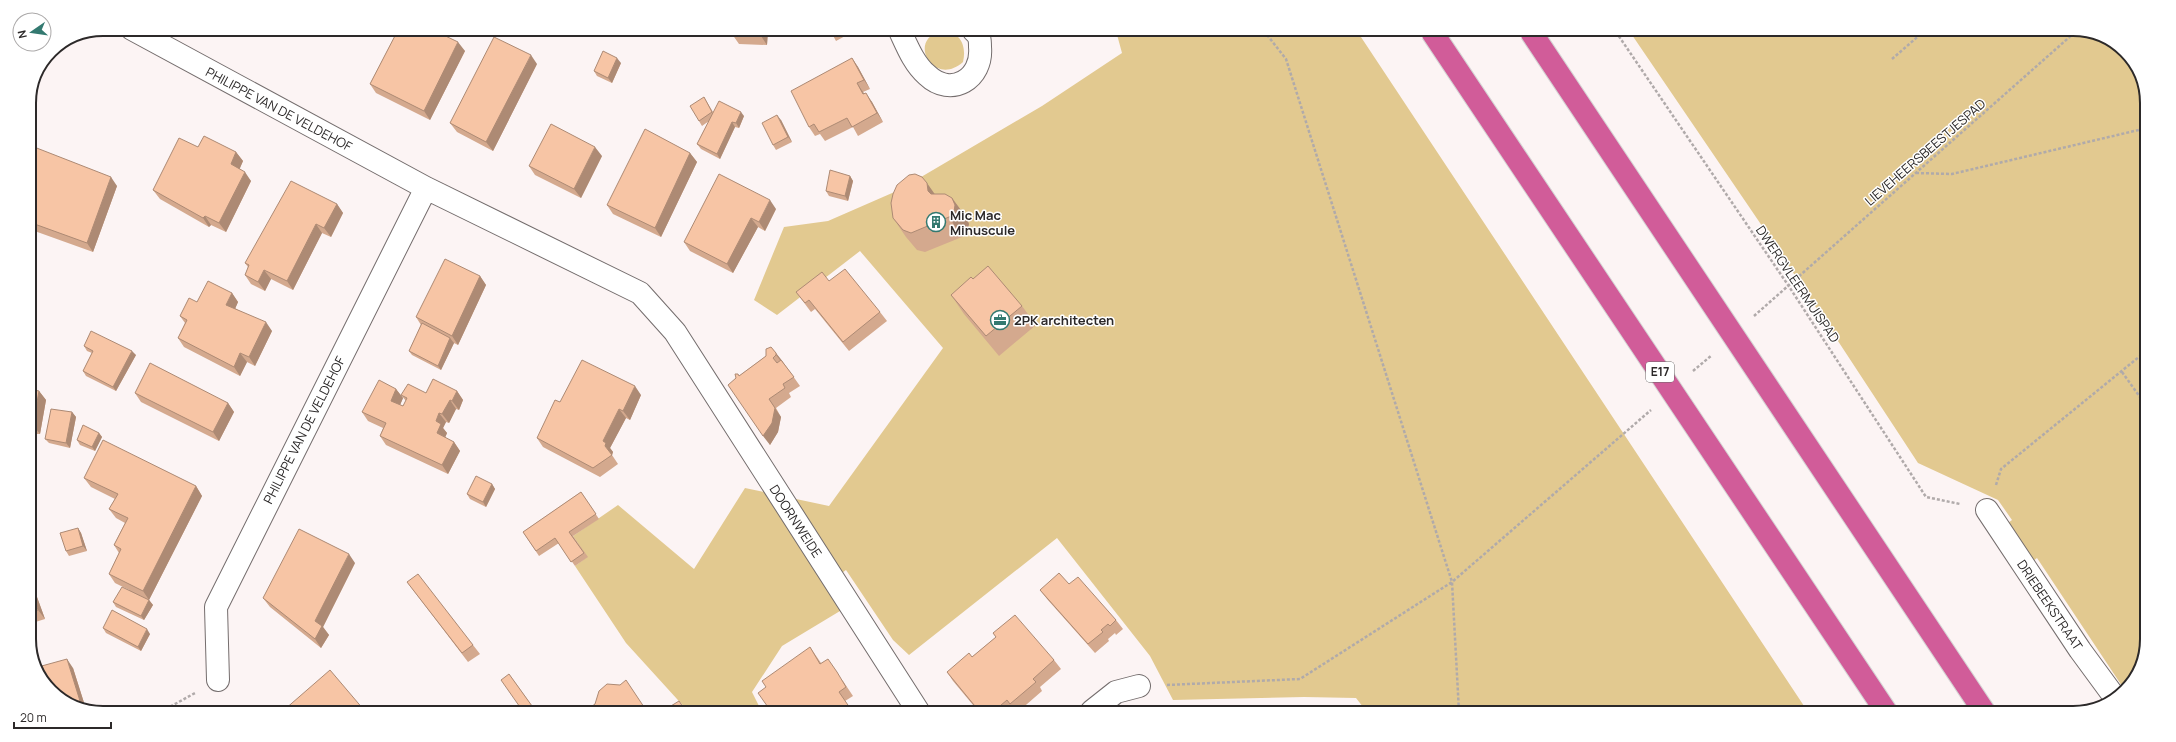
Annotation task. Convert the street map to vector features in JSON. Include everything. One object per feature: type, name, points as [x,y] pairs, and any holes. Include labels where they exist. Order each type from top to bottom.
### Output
[{"type":"highway","name":"E17","points":[[1435,36],[1883,706]]},
{"type":"highway","points":[[1534,36],[1980,706]]},
{"type":"street","name":"PHILIPPE VAN DE VELDEHOF","points":[[145,36],[426,188],[640,293],[675,332]]},
{"type":"street","points":[[903,36],[915,62],[928,76],[943,84],[956,85],[969,79],[978,68],[981,54],[979,36]]},
{"type":"street","name":"PHILIPPE VAN DE VELDEHOF","points":[[218,680],[216,607],[426,188]]},
{"type":"street","name":"DOORNWEIDE","points":[[675,332],[915,706]]},
{"type":"street","name":"DRIEBEEKSTRAAT","points":[[1987,510],[2080,650],[2112,693]]},
{"type":"street","points":[[1098,706],[1116,692],[1139,686]]},
{"type":"path","points":[[1268,36],[1286,59],[1452,582],[1459,706]]},
{"type":"path","name":"DWERGVLEERMUISPAD","points":[[1619,36],[1788,285],[1926,497],[1987,510]]},
{"type":"path","points":[[1892,59],[1918,36]]},
{"type":"path","name":"LIEVEHEERSBEESTJESPAD","points":[[1750,320],[2071,36]]},
{"type":"path","points":[[1916,173],[1952,174],[2140,130]]},
{"type":"path","points":[[1692,373],[1715,352]]},
{"type":"path","points":[[1987,510],[2001,469],[2140,356]]},
{"type":"path","points":[[2122,372],[2140,397]]},
{"type":"path","points":[[1139,686],[1300,679],[1452,582],[1657,405]]},
{"type":"path","points":[[171,706],[218,680]]},
{"type":"shaded area","points":[[931,36],[957,36],[963,45],[963,62],[952,69],[942,69],[934,66],[928,60],[925,52],[926,43]]},
{"type":"shaded area","points":[[1117,36],[1360,36],[1804,706],[1362,706],[1356,698],[1304,697],[1173,700],[1150,656],[1057,538],[909,655],[893,640],[846,570],[828,583],[845,608],[782,646],[752,692],[759,706],[683,706],[626,643],[575,566],[587,557],[573,536],[618,505],[694,569],[745,488],[829,506],[943,348],[860,251],[777,315],[754,300],[784,227],[828,221],[899,190],[1042,106],[1122,53]]},
{"type":"shaded area","points":[[1633,36],[2073,36],[2086,37],[2103,43],[2110,47],[2126,62],[2135,77],[2140,99],[2140,639],[2133,669],[2121,685],[2037,558],[2033,561],[2008,523],[2012,520],[1998,500],[1918,463],[1775,245]]},
{"type":"building","points":[[395,36],[446,36],[458,42],[424,111],[370,84]]},
{"type":"building","points":[[494,37],[531,55],[486,142],[450,123]]},
{"type":"building","points":[[603,51],[617,58],[608,78],[594,71]]},
{"type":"building","points":[[852,58],[864,80],[857,83],[863,94],[866,93],[877,113],[852,127],[847,118],[819,132],[814,124],[809,127],[791,91]]},
{"type":"building","points":[[704,97],[712,112],[699,121],[690,106]]},
{"type":"building","points":[[719,101],[741,112],[736,123],[732,122],[717,154],[697,144]]},
{"type":"building","points":[[777,115],[788,137],[773,145],[762,123]]},
{"type":"building","points":[[551,124],[595,147],[574,189],[529,166]]},
{"type":"building","points":[[645,129],[690,153],[655,228],[607,205]]},
{"type":"building","points":[[204,136],[236,152],[231,164],[245,172],[219,223],[205,216],[203,218],[153,190],[179,138],[198,147]]},
{"type":"building","points":[[36,148],[111,177],[87,243],[36,225]]},
{"type":"building","points":[[830,170],[850,176],[845,196],[826,191]]},
{"type":"building","points":[[719,174],[770,200],[759,222],[751,218],[727,264],[684,242]]},
{"type":"building","points":[[915,174],[922,177],[927,183],[928,191],[931,194],[945,194],[952,198],[955,205],[954,212],[949,217],[911,233],[903,230],[893,218],[891,203],[897,185],[909,175]]},
{"type":"building","points":[[291,181],[337,204],[324,228],[316,224],[287,281],[264,270],[258,282],[245,275],[249,265],[245,263]]},
{"type":"building","points":[[445,259],[480,276],[452,336],[416,317]]},
{"type":"building","points":[[988,266],[1022,306],[986,336],[951,295],[971,277],[973,279]]},
{"type":"building","points":[[845,269],[880,312],[843,342],[809,300],[805,303],[796,292],[822,272],[829,281]]},
{"type":"building","points":[[208,281],[232,293],[226,305],[266,322],[249,357],[240,353],[234,367],[178,338],[187,320],[180,316],[189,298],[197,302]]},
{"type":"building","points":[[422,323],[450,338],[438,366],[409,351]]},
{"type":"building","points":[[91,331],[132,351],[113,387],[83,371],[93,351],[84,346]]},
{"type":"building","points":[[771,347],[776,353],[773,358],[777,363],[781,360],[794,377],[783,384],[785,388],[769,399],[775,408],[772,423],[763,436],[728,385],[736,378],[735,374],[738,374],[739,376],[766,356],[766,349]]},
{"type":"building","points":[[582,360],[635,386],[623,411],[619,409],[603,441],[606,443],[605,446],[612,455],[593,468],[537,438],[555,400],[560,402]]},
{"type":"building","points":[[150,363],[228,403],[213,432],[135,393]]},
{"type":"building","points":[[433,379],[457,391],[452,401],[450,400],[442,414],[439,413],[436,421],[441,424],[437,433],[454,442],[442,465],[380,436],[386,423],[362,412],[379,380],[396,389],[391,401],[403,406],[407,398],[401,395],[408,384],[426,393]]},
{"type":"building","points":[[36,390],[39,391],[36,408]]},
{"type":"building","points":[[51,409],[72,412],[66,443],[45,439]]},
{"type":"building","points":[[83,425],[99,433],[92,447],[77,440]]},
{"type":"building","points":[[103,440],[196,486],[143,591],[109,574],[121,549],[114,545],[128,518],[109,509],[118,494],[84,478]]},
{"type":"building","points":[[476,476],[492,484],[483,502],[467,494]]},
{"type":"building","points":[[581,492],[596,514],[569,532],[584,553],[571,562],[555,538],[536,551],[523,532]]},
{"type":"building","points":[[78,528],[83,546],[66,551],[60,533]]},
{"type":"building","points":[[299,529],[349,554],[315,621],[322,626],[315,639],[263,598]]},
{"type":"building","points":[[1059,573],[1069,584],[1078,577],[1116,620],[1110,626],[1108,624],[1101,630],[1103,632],[1088,644],[1040,590]]},
{"type":"building","points":[[418,574],[473,645],[462,653],[407,582]]},
{"type":"building","points":[[122,587],[149,600],[141,616],[113,602]]},
{"type":"building","points":[[112,610],[147,629],[138,647],[103,628]]},
{"type":"building","points":[[1015,615],[1054,660],[1033,679],[1036,682],[1010,704],[1007,700],[1000,706],[975,706],[947,672],[969,653],[972,657],[996,637],[993,633]]},
{"type":"building","points":[[810,647],[820,664],[828,659],[837,672],[846,687],[839,692],[849,706],[767,706],[758,693],[766,687],[762,681]]},
{"type":"building","points":[[67,659],[80,701],[73,699],[62,692],[50,680],[42,666]]},
{"type":"building","points":[[330,670],[361,706],[289,706]]},
{"type":"building","points":[[509,674],[532,706],[519,706],[501,680]]},
{"type":"building","points":[[626,680],[643,706],[592,706],[595,704],[599,691],[607,684],[620,685]]},
{"type":"building","points":[[679,701],[682,706],[671,706]]},
{"type":"place","name":"Mic Mac Minuscule","points":[[936,222]]},
{"type":"place","name":"2PK architecten","points":[[1000,320]]}]
